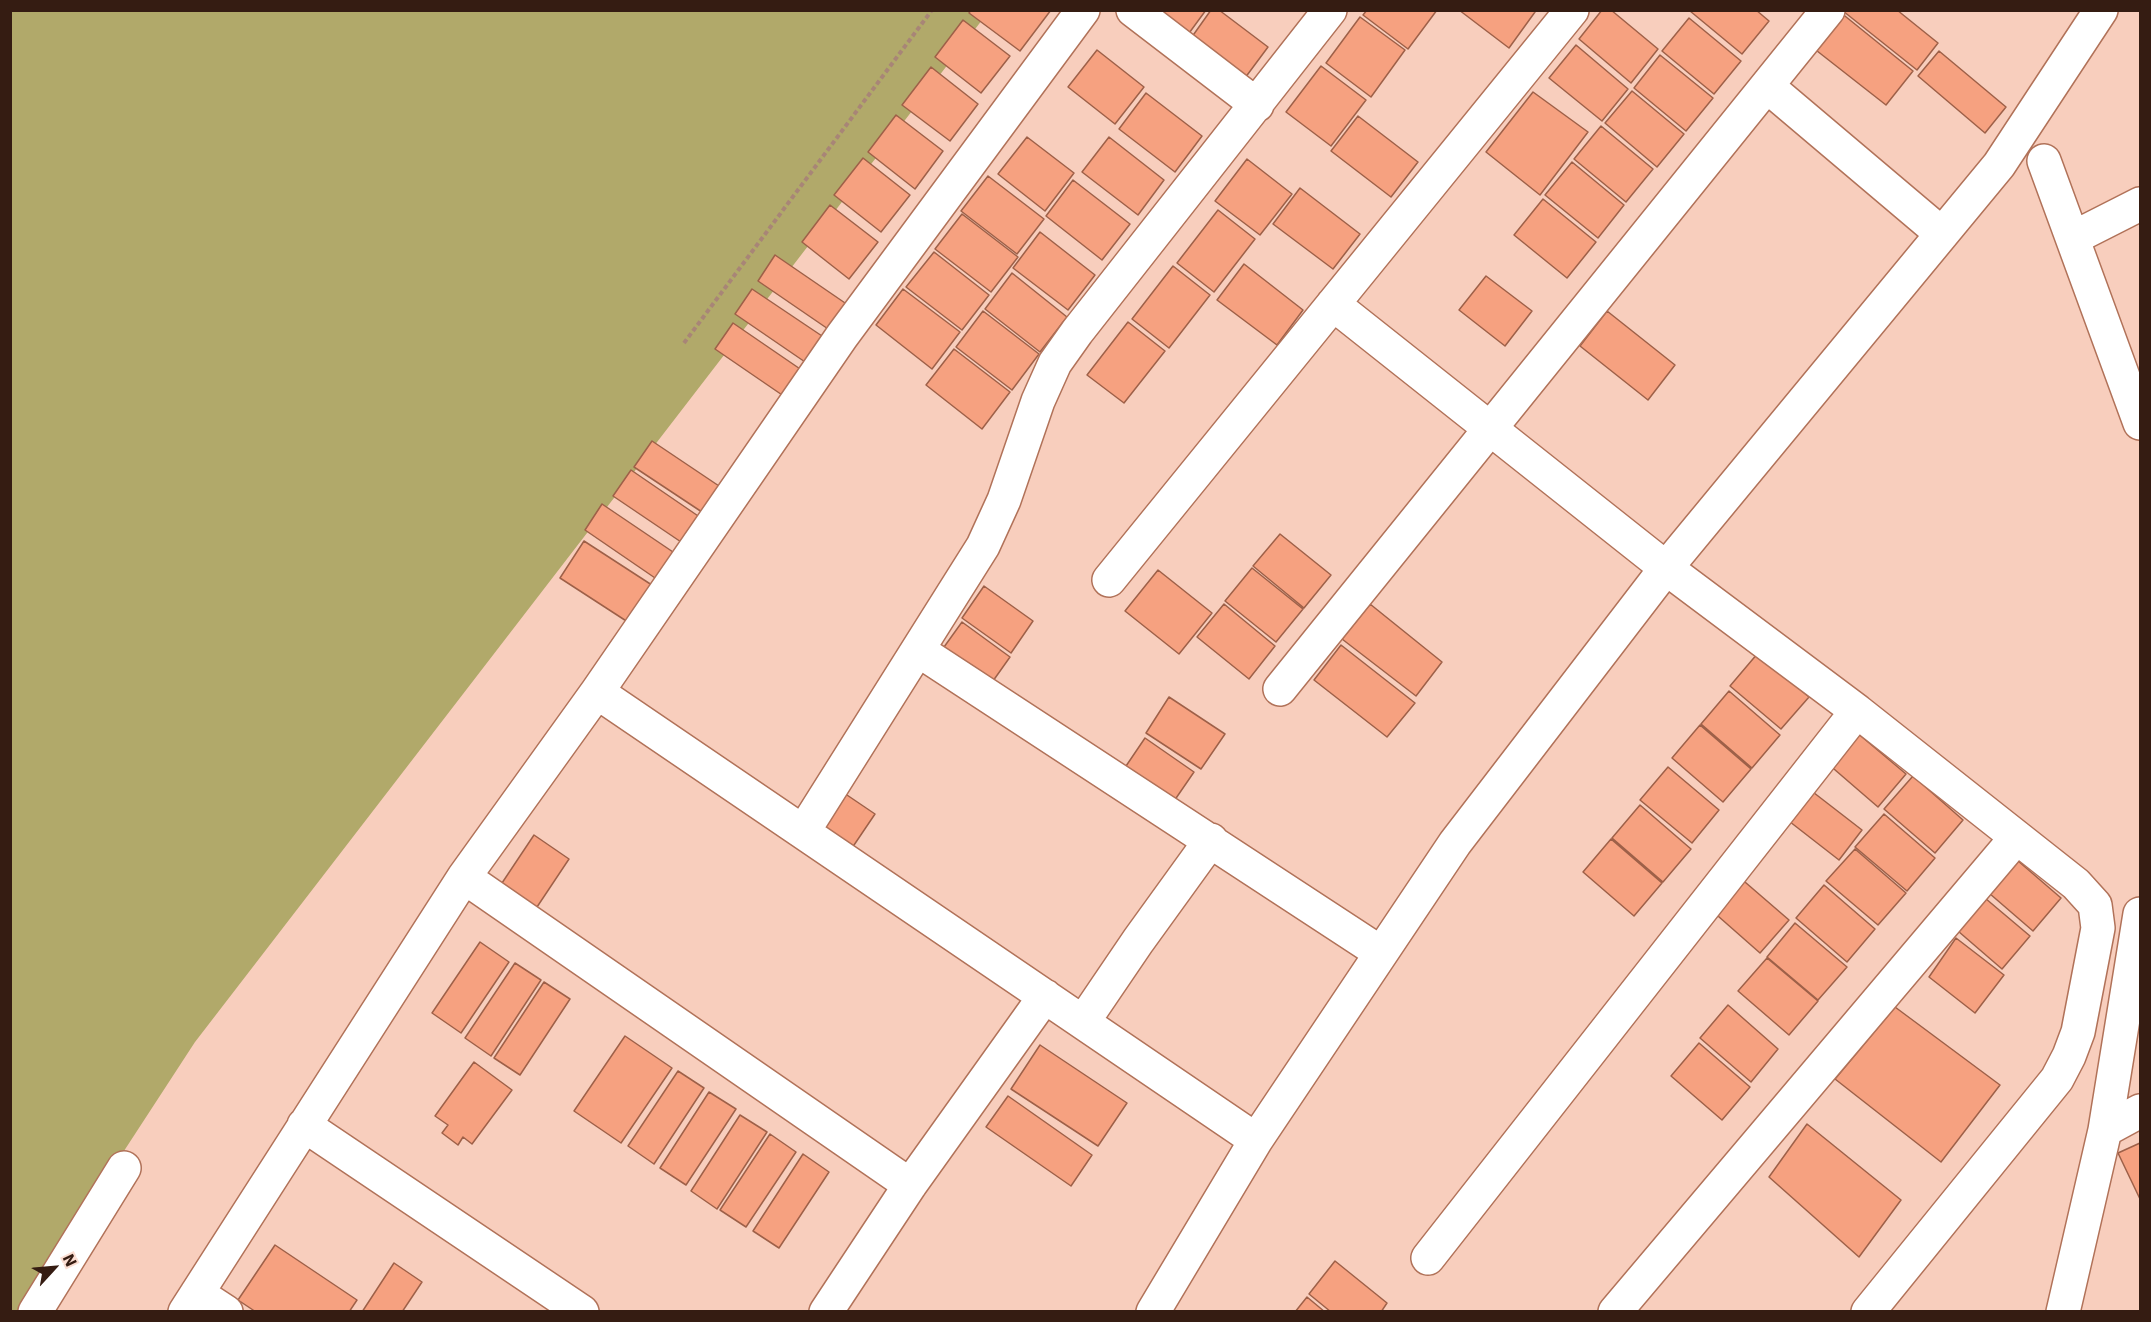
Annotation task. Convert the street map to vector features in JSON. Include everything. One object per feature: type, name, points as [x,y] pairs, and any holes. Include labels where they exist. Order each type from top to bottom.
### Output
[{"type":"street","points":[[226,1311],[191,1302],[464,877],[597,692],[842,336],[1083,10]]},
{"type":"street","points":[[1133,10],[1257,105]]},
{"type":"street","points":[[803,832],[987,537],[1004,500],[1038,401],[1055,363],[1330,10]]},
{"type":"street","points":[[1109,580],[1572,10]]},
{"type":"street","points":[[1280,689],[1828,10]]},
{"type":"street","points":[[1153,1311],[1256,1140],[1455,843],[1666,568],[1999,165],[2101,10]]},
{"type":"street","points":[[1767,87],[1942,234]]},
{"type":"street","points":[[2044,161],[2140,423]]},
{"type":"street","points":[[2073,238],[2140,204]]},
{"type":"street","points":[[1333,304],[1666,568],[1857,711],[2076,884],[2095,905],[2098,928],[2078,1032],[2057,1078],[1868,1311]]},
{"type":"street","points":[[918,650],[1382,953]]},
{"type":"street","points":[[597,692],[1256,1140]]},
{"type":"street","points":[[1428,1258],[1857,711]]},
{"type":"street","points":[[1615,1311],[2016,838]]},
{"type":"street","points":[[1083,1022],[1211,840]]},
{"type":"street","points":[[464,877],[910,1185]]},
{"type":"street","points":[[2063,1311],[2105,1130],[2140,914]]},
{"type":"street","points":[[826,1311],[910,1185],[1045,996]]},
{"type":"street","points":[[2105,1130],[2140,1111]]},
{"type":"street","points":[[304,1125],[582,1311]]},
{"type":"street","points":[[35,1311],[124,1168]]},
{"type":"path","points":[[684,343],[932,10]]},
{"type":"shaded area","points":[[10,11],[989,11],[195,1042],[19,1312],[10,1311]]},
{"type":"building","points":[[971,10],[1051,10],[1020,51],[969,13]]},
{"type":"building","points":[[1144,10],[1206,10],[1184,40]]},
{"type":"building","points":[[1211,10],[1219,10],[1268,47],[1242,82],[1189,41]]},
{"type":"building","points":[[1367,10],[1437,10],[1408,49],[1363,15]]},
{"type":"building","points":[[1459,10],[1533,10],[1535,12],[1509,48]]},
{"type":"building","points":[[1602,10],[1611,10],[1658,49],[1631,83],[1579,39]]},
{"type":"building","points":[[1756,10],[1769,21],[1742,54],[1690,11]]},
{"type":"building","points":[[1897,10],[1938,43],[1917,70],[1843,11]]},
{"type":"building","points":[[1840,12],[1913,71],[1886,105],[1812,47]]},
{"type":"building","points":[[1360,17],[1405,50],[1371,97],[1326,63]]},
{"type":"building","points":[[1689,18],[1741,61],[1714,94],[1662,51]]},
{"type":"building","points":[[963,20],[1010,56],[981,93],[935,57]]},
{"type":"building","points":[[1576,45],[1628,89],[1602,121],[1549,78]]},
{"type":"building","points":[[1097,50],[1144,87],[1115,124],[1068,87]]},
{"type":"building","points":[[1939,51],[2006,107],[1985,133],[1918,76]]},
{"type":"building","points":[[1660,55],[1713,98],[1686,131],[1634,88]]},
{"type":"building","points":[[1321,66],[1366,100],[1331,146],[1286,112]]},
{"type":"building","points":[[931,67],[978,104],[950,141],[902,105]]},
{"type":"building","points":[[1632,91],[1684,134],[1657,167],[1605,123]]},
{"type":"building","points":[[1533,92],[1588,132],[1540,195],[1486,152]]},
{"type":"building","points":[[1146,93],[1202,136],[1175,172],[1119,129]]},
{"type":"building","points":[[896,115],[943,151],[915,189],[868,152]]},
{"type":"building","points":[[1358,116],[1418,162],[1391,197],[1331,151]]},
{"type":"building","points":[[1601,126],[1653,169],[1626,202],[1574,159]]},
{"type":"building","points":[[1027,137],[1074,173],[1045,211],[998,174]]},
{"type":"building","points":[[1109,137],[1164,180],[1138,215],[1082,172]]},
{"type":"building","points":[[863,158],[910,195],[881,232],[834,195]]},
{"type":"building","points":[[1247,159],[1292,194],[1260,235],[1215,201]]},
{"type":"building","points":[[1572,162],[1624,205],[1598,238],[1545,195]]},
{"type":"building","points":[[988,176],[1044,219],[1017,254],[961,211]]},
{"type":"building","points":[[1073,180],[1130,224],[1102,260],[1046,216]]},
{"type":"building","points":[[1300,188],[1360,234],[1333,269],[1273,224]]},
{"type":"building","points":[[1543,199],[1596,242],[1567,278],[1514,235]]},
{"type":"building","points":[[830,205],[878,242],[849,279],[802,242]]},
{"type":"building","points":[[1218,210],[1255,239],[1214,292],[1177,263]]},
{"type":"building","points":[[962,214],[1018,257],[991,292],[935,249]]},
{"type":"building","points":[[1040,232],[1095,275],[1068,310],[1013,268]]},
{"type":"building","points":[[934,252],[989,295],[962,330],[906,287]]},
{"type":"building","points":[[775,255],[848,305],[831,331],[758,281]]},
{"type":"building","points":[[1244,264],[1303,310],[1277,345],[1217,300]]},
{"type":"building","points":[[1173,266],[1210,295],[1169,348],[1132,319]]},
{"type":"building","points":[[1012,273],[1067,317],[1040,352],[985,309]]},
{"type":"building","points":[[1486,276],[1532,311],[1505,346],[1459,310]]},
{"type":"building","points":[[752,289],[825,338],[808,364],[735,314]]},
{"type":"building","points":[[903,289],[960,332],[932,369],[876,325]]},
{"type":"building","points":[[983,311],[1039,354],[1012,390],[956,347]]},
{"type":"building","points":[[1607,311],[1675,365],[1648,400],[1580,346]]},
{"type":"building","points":[[1128,322],[1165,351],[1124,403],[1087,375]]},
{"type":"building","points":[[733,323],[806,373],[788,399],[715,349]]},
{"type":"building","points":[[954,349],[1010,392],[982,429],[926,385]]},
{"type":"building","points":[[652,441],[725,490],[708,516],[634,467]]},
{"type":"building","points":[[631,470],[704,520],[687,546],[613,496]]},
{"type":"building","points":[[602,504],[676,554],[658,580],[585,530]]},
{"type":"building","points":[[1280,534],[1331,575],[1304,608],[1253,566]]},
{"type":"building","points":[[584,541],[658,589],[634,626],[560,578]]},
{"type":"building","points":[[1252,568],[1303,609],[1276,642],[1225,601]]},
{"type":"building","points":[[1158,570],[1212,613],[1179,654],[1125,611]]},
{"type":"building","points":[[984,586],[1033,621],[1011,653],[962,618]]},
{"type":"building","points":[[1224,604],[1275,646],[1249,679],[1197,637]]},
{"type":"building","points":[[1370,604],[1442,662],[1416,696],[1342,639]]},
{"type":"building","points":[[962,622],[1010,657],[988,688],[939,654]]},
{"type":"building","points":[[1341,645],[1415,703],[1387,737],[1314,680]]},
{"type":"building","points":[[1758,653],[1809,697],[1781,729],[1730,686]]},
{"type":"building","points":[[1729,691],[1780,735],[1752,768],[1701,724]]},
{"type":"building","points":[[1169,697],[1225,734],[1201,769],[1146,733]]},
{"type":"building","points":[[1700,725],[1751,769],[1723,802],[1672,758]]},
{"type":"building","points":[[1855,731],[1906,774],[1878,807],[1827,763]]},
{"type":"building","points":[[1145,738],[1194,772],[1172,804],[1124,769]]},
{"type":"building","points":[[1668,767],[1719,810],[1692,843],[1640,800]]},
{"type":"building","points":[[1913,776],[1963,820],[1935,853],[1884,809]]},
{"type":"building","points":[[1809,789],[1862,830],[1839,860],[1785,818]]},
{"type":"building","points":[[844,793],[875,814],[852,848],[822,828]]},
{"type":"building","points":[[1640,805],[1691,849],[1663,882],[1612,838]]},
{"type":"building","points":[[1884,814],[1935,858],[1907,891],[1855,847]]},
{"type":"building","points":[[534,835],[569,859],[533,913],[498,889]]},
{"type":"building","points":[[1611,839],[1662,883],[1634,916],[1583,872]]},
{"type":"building","points":[[1855,849],[1906,893],[1878,925],[1826,881]]},
{"type":"building","points":[[2010,854],[2061,898],[2033,931],[1982,887]]},
{"type":"building","points":[[1738,876],[1789,920],[1760,953],[1710,909]]},
{"type":"building","points":[[1824,885],[1875,929],[1847,962],[1796,918]]},
{"type":"building","points":[[1979,893],[2030,936],[2002,969],[1951,925]]},
{"type":"building","points":[[1795,923],[1847,967],[1818,1000],[1767,957]]},
{"type":"building","points":[[1956,938],[2004,975],[1975,1013],[1929,977]]},
{"type":"building","points":[[480,942],[509,962],[461,1033],[432,1013]]},
{"type":"building","points":[[1767,958],[1818,1001],[1789,1035],[1738,991]]},
{"type":"building","points":[[515,963],[541,980],[491,1056],[465,1038]]},
{"type":"building","points":[[544,982],[570,999],[520,1075],[494,1058]]},
{"type":"building","points":[[1728,1005],[1778,1049],[1751,1082],[1700,1038]]},
{"type":"building","points":[[1895,1007],[2000,1085],[1941,1162],[1835,1079]]},
{"type":"building","points":[[625,1036],[672,1068],[621,1143],[574,1111]]},
{"type":"building","points":[[1699,1043],[1750,1087],[1722,1120],[1671,1076]]},
{"type":"building","points":[[1040,1045],[1127,1103],[1098,1146],[1011,1089]]},
{"type":"building","points":[[474,1062],[512,1090],[472,1144],[463,1137],[458,1145],[442,1133],[448,1125],[435,1116]]},
{"type":"building","points":[[678,1071],[704,1088],[654,1164],[628,1146]]},
{"type":"building","points":[[709,1092],[736,1109],[686,1185],[660,1168]]},
{"type":"building","points":[[1008,1096],[1092,1155],[1071,1186],[986,1127]]},
{"type":"building","points":[[740,1115],[767,1132],[717,1209],[691,1191]]},
{"type":"building","points":[[1807,1124],[1901,1200],[1859,1257],[1769,1177]]},
{"type":"building","points":[[770,1134],[796,1152],[746,1227],[720,1210]]},
{"type":"building","points":[[2140,1143],[2140,1199],[2118,1153]]},
{"type":"building","points":[[803,1154],[829,1172],[779,1248],[753,1231]]},
{"type":"building","points":[[275,1245],[357,1300],[349,1312],[256,1312],[238,1300]]},
{"type":"building","points":[[1335,1261],[1387,1303],[1381,1312],[1331,1312],[1309,1294]]},
{"type":"building","points":[[394,1263],[422,1282],[402,1312],[362,1312]]},
{"type":"building","points":[[1307,1297],[1325,1312],[1295,1312]]}]
